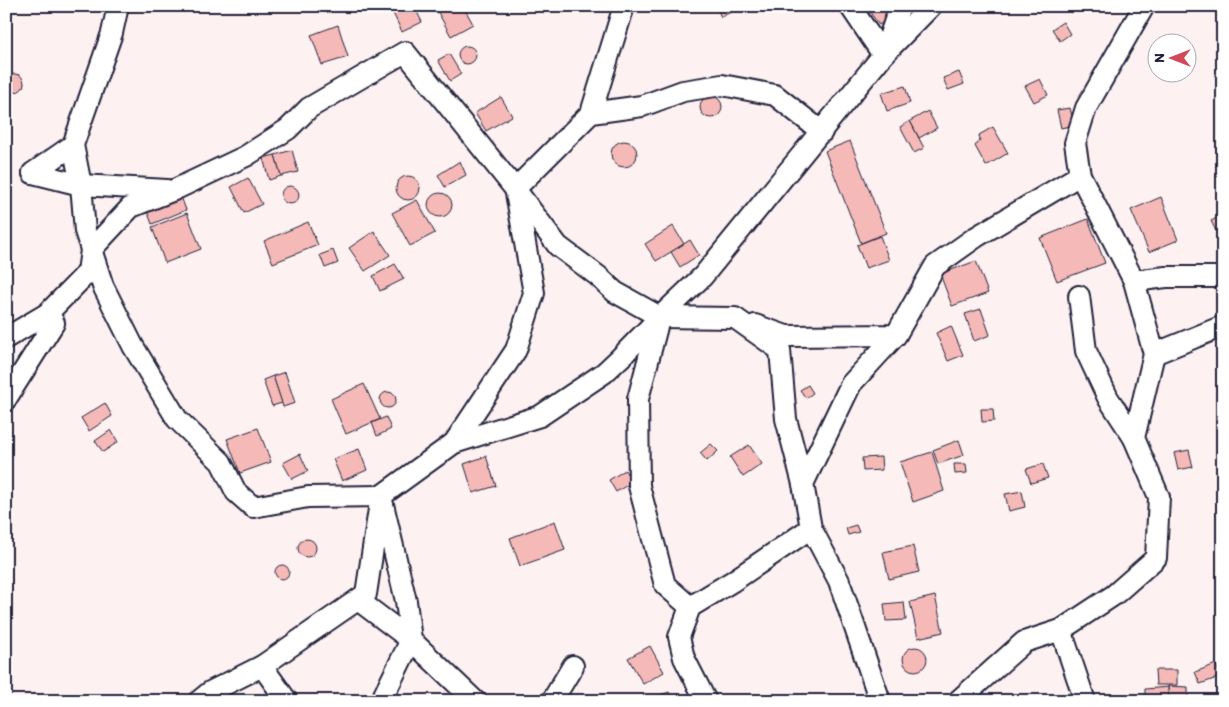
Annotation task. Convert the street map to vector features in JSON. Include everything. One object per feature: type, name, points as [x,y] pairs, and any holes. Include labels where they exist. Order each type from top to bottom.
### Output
[{"type":"street","points":[[118,6],[112,33],[73,145],[81,185],[85,231],[103,286],[133,346],[177,419],[221,462],[236,492],[253,508],[308,497],[381,496],[454,443],[540,416],[604,373],[703,276],[883,55],[931,6]]},
{"type":"street","points":[[515,189],[591,113],[624,6]]},
{"type":"street","points":[[850,6],[883,55]]},
{"type":"street","points":[[883,55],[900,6]]},
{"type":"street","points":[[1134,438],[1154,354],[1134,281],[1080,175],[1075,143],[1086,108],[1144,6]]},
{"type":"street","points":[[6,338],[48,313],[88,272],[91,250],[131,207],[174,190],[266,144],[288,129],[309,108],[405,52],[515,189],[558,246],[598,276],[615,292],[660,317],[735,318],[786,336],[896,335]]},
{"type":"street","points":[[591,113],[642,106],[683,91],[722,85],[775,95],[822,132]]},
{"type":"street","points":[[73,145],[33,173],[81,185],[174,190]]},
{"type":"street","points":[[803,484],[852,384],[896,335],[936,266],[976,237],[1080,175]]},
{"type":"street","points":[[454,443],[516,350],[534,293],[515,189]]},
{"type":"street","points":[[1134,281],[1166,277],[1223,277]]},
{"type":"street","points":[[958,701],[1024,642],[1061,630],[1114,596],[1156,558],[1159,497],[1134,438],[1108,398],[1086,351],[1079,296]]},
{"type":"street","points":[[6,399],[54,322],[48,313]]},
{"type":"street","points":[[660,317],[638,399],[639,486],[665,585],[690,607]]},
{"type":"street","points":[[735,318],[780,350],[786,419],[803,484],[811,528],[838,581],[880,701]]},
{"type":"street","points":[[1154,354],[1223,326]]},
{"type":"street","points":[[199,701],[210,692],[262,666],[366,594],[381,496]]},
{"type":"street","points":[[381,496],[406,601],[411,640],[381,701]]},
{"type":"street","points":[[706,701],[684,658],[678,637],[690,607],[733,581],[811,528]]},
{"type":"street","points":[[358,600],[411,640],[475,701]]},
{"type":"street","points":[[1061,630],[1085,701]]},
{"type":"street","points":[[262,666],[287,701]]},
{"type":"street","points":[[552,701],[573,666]]},
{"type":"building","points":[[401,6],[414,6],[422,22],[402,32],[392,11]]},
{"type":"building","points":[[463,6],[473,24],[451,36],[435,7]]},
{"type":"building","points":[[716,6],[741,6],[741,7],[721,17]]},
{"type":"building","points":[[876,6],[884,6],[891,17],[879,25],[869,11]]},
{"type":"building","points":[[1063,22],[1070,34],[1060,41],[1052,29]]},
{"type":"building","points":[[338,25],[348,57],[322,65],[311,35]]},
{"type":"building","points":[[6,42],[9,47],[6,55]]},
{"type":"building","points":[[463,46],[471,46],[476,51],[474,62],[463,64],[458,59],[458,51]]},
{"type":"building","points":[[449,54],[461,74],[450,81],[438,60]]},
{"type":"building","points":[[959,72],[964,84],[948,90],[943,78]]},
{"type":"building","points":[[15,74],[21,77],[24,83],[21,89],[15,92],[9,89],[6,83],[9,77]]},
{"type":"building","points":[[1040,79],[1048,95],[1034,102],[1025,86]]},
{"type":"building","points":[[905,86],[910,103],[887,111],[881,93]]},
{"type":"building","points":[[711,96],[719,99],[722,107],[719,115],[711,118],[703,115],[700,107],[703,99]]},
{"type":"building","points":[[501,97],[512,116],[486,131],[475,113]]},
{"type":"building","points":[[1070,108],[1074,125],[1061,128],[1057,110]]},
{"type":"building","points":[[928,111],[937,128],[919,138],[910,121]]},
{"type":"building","points":[[910,121],[924,148],[914,153],[900,127]]},
{"type":"building","points":[[993,127],[1008,153],[986,166],[975,146],[980,140],[979,135]]},
{"type":"building","points":[[624,141],[633,145],[637,154],[633,163],[624,167],[615,163],[611,154],[615,145]]},
{"type":"building","points":[[850,141],[886,233],[861,243],[825,151]]},
{"type":"building","points":[[292,150],[298,172],[281,176],[275,155]]},
{"type":"building","points":[[275,155],[281,176],[269,180],[263,158]]},
{"type":"building","points":[[460,161],[466,175],[445,187],[438,175]]},
{"type":"building","points":[[408,176],[417,179],[420,188],[417,197],[408,200],[399,197],[396,188],[399,179]]},
{"type":"building","points":[[248,178],[262,204],[244,213],[231,187]]},
{"type":"building","points":[[286,186],[294,186],[299,191],[297,202],[286,204],[281,199],[281,191]]},
{"type":"building","points":[[440,193],[445,194],[451,200],[451,210],[445,216],[440,217],[435,216],[429,210],[428,205],[429,200],[435,194]]},
{"type":"building","points":[[180,194],[186,210],[152,224],[146,208]]},
{"type":"building","points":[[1161,197],[1178,240],[1149,252],[1131,210]]},
{"type":"building","points":[[417,200],[435,233],[410,246],[392,213]]},
{"type":"building","points":[[187,213],[201,249],[165,263],[152,227]]},
{"type":"building","points":[[1223,215],[1223,245],[1211,221]]},
{"type":"building","points":[[1088,219],[1105,263],[1057,281],[1040,238]]},
{"type":"building","points":[[308,222],[318,245],[273,263],[264,241]]},
{"type":"building","points":[[673,226],[684,244],[656,261],[645,244]]},
{"type":"building","points":[[374,231],[390,255],[365,271],[349,248]]},
{"type":"building","points":[[880,236],[889,260],[866,268],[857,245]]},
{"type":"building","points":[[690,240],[699,255],[680,267],[671,252]]},
{"type":"building","points":[[333,250],[338,263],[325,268],[320,255]]},
{"type":"building","points":[[976,261],[988,293],[952,306],[940,274]]},
{"type":"building","points":[[395,264],[404,279],[380,291],[373,276]]},
{"type":"building","points":[[981,309],[990,335],[974,341],[965,314]]},
{"type":"building","points":[[951,326],[963,355],[948,361],[936,333]]},
{"type":"building","points":[[285,372],[295,403],[283,407],[273,376]]},
{"type":"building","points":[[273,376],[282,403],[272,406],[263,380]]},
{"type":"building","points":[[1223,378],[1223,392],[1217,381]]},
{"type":"building","points":[[364,384],[380,419],[346,434],[331,399]]},
{"type":"building","points":[[808,385],[813,393],[806,398],[800,390]]},
{"type":"building","points":[[388,392],[394,394],[396,400],[394,406],[388,408],[382,406],[380,400],[382,394]]},
{"type":"building","points":[[105,403],[112,416],[89,431],[81,418]]},
{"type":"building","points":[[981,409],[993,409],[994,421],[982,422]]},
{"type":"building","points":[[386,417],[391,429],[377,436],[372,423]]},
{"type":"building","points":[[258,428],[271,462],[240,473],[227,439]]},
{"type":"building","points":[[111,430],[118,442],[103,452],[95,441]]},
{"type":"building","points":[[959,440],[964,455],[938,464],[933,450]]},
{"type":"building","points":[[711,444],[718,451],[707,461],[700,453]]},
{"type":"building","points":[[749,445],[762,464],[743,477],[730,457]]},
{"type":"building","points":[[359,449],[367,470],[342,481],[333,459]]},
{"type":"building","points":[[1189,450],[1193,467],[1178,470],[1174,453]]},
{"type":"building","points":[[932,452],[944,491],[913,502],[900,462]]},
{"type":"building","points":[[300,454],[308,471],[292,479],[283,463]]},
{"type":"building","points":[[486,456],[496,486],[473,493],[464,464]]},
{"type":"building","points":[[881,457],[882,470],[863,471],[862,458]]},
{"type":"building","points":[[954,464],[966,464],[967,473],[955,474]]},
{"type":"building","points":[[1043,464],[1048,478],[1031,483],[1026,469]]},
{"type":"building","points":[[625,470],[632,482],[616,492],[609,480]]},
{"type":"building","points":[[1022,491],[1025,507],[1009,511],[1005,494]]},
{"type":"building","points":[[555,521],[565,550],[520,566],[510,538]]},
{"type":"building","points":[[856,525],[859,532],[848,535],[846,528]]},
{"type":"building","points":[[307,539],[313,542],[316,548],[313,554],[307,557],[301,554],[298,548],[301,542]]},
{"type":"building","points":[[913,546],[919,572],[889,579],[883,552]]},
{"type":"building","points":[[279,565],[285,565],[289,572],[285,579],[279,579],[275,575],[275,569]]},
{"type":"building","points":[[935,596],[943,632],[918,638],[910,602]]},
{"type":"building","points":[[904,602],[906,620],[886,621],[884,604]]},
{"type":"building","points":[[650,646],[664,672],[643,684],[628,658]]},
{"type":"building","points":[[915,647],[924,650],[927,659],[924,668],[915,671],[906,668],[903,659],[906,650]]},
{"type":"building","points":[[1216,664],[1220,677],[1200,684],[1195,672]]},
{"type":"building","points":[[1155,670],[1177,670],[1177,685],[1156,685]]},
{"type":"building","points":[[1168,686],[1188,687],[1188,701],[1168,701]]},
{"type":"building","points":[[1168,687],[1168,701],[1145,701],[1145,689]]},
{"type":"building","points":[[669,692],[673,701],[647,701],[647,700]]}]
